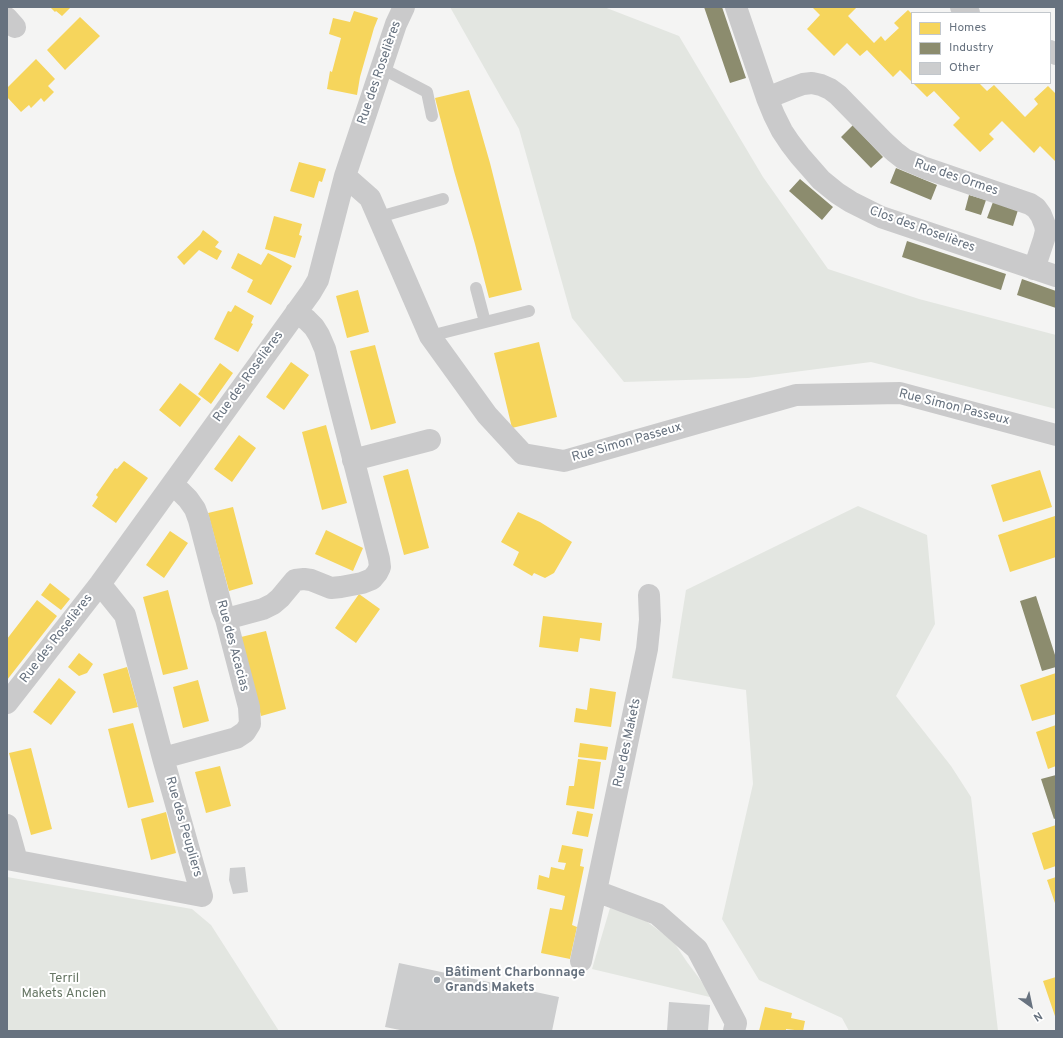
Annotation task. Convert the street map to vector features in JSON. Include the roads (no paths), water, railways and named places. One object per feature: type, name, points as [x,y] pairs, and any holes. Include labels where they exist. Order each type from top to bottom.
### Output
[{"type":"street","name":"Rue des Roselières","points":[[7,703],[100,584],[172,486],[311,292],[318,280],[345,176],[396,24],[404,7]]},
{"type":"street","name":"Clos des Roselières","points":[[736,7],[767,98],[782,130],[800,156],[821,180],[851,202],[881,217],[1056,276]]},
{"type":"street","name":"Rue des Ormes","points":[[767,98],[803,84],[812,83],[821,85],[838,95],[894,152],[904,159],[925,168],[1030,204],[1036,208],[1041,215],[1046,231],[1034,269]]},
{"type":"street","name":"Rue Simon Passeux","points":[[345,176],[370,198],[430,336],[487,415],[523,454],[564,462],[796,395],[900,393],[1056,435]]},
{"type":"street","points":[[226,619],[263,609],[273,604],[295,580],[311,580],[331,588],[341,587],[362,583],[372,578],[377,574],[380,567],[325,349],[314,327],[296,312]]},
{"type":"street","points":[[353,460],[430,440]]},
{"type":"street","name":"Rue des Acacias","points":[[163,758],[236,738],[245,732],[250,724],[249,707],[199,520],[195,509],[188,499],[172,486]]},
{"type":"street","name":"Rue des Peupliers","points":[[12,860],[202,896],[125,615],[100,584]]},
{"type":"street","name":"Rue des Makets","points":[[581,961],[647,649],[650,620],[649,594]]},
{"type":"street","points":[[7,825],[12,860]]},
{"type":"street","points":[[596,891],[657,914],[697,949],[736,1023],[734,1031]]},
{"type":"lane","points":[[381,68],[426,92],[432,116]]},
{"type":"lane","points":[[379,217],[443,199]]},
{"type":"lane","points":[[476,288],[485,322]]},
{"type":"lane","points":[[430,336],[528,311]]},
{"type":"place","name":"Bâtiment Charbonnage Grands Makets","points":[[437,980]]},
{"type":"park label","name":"Terril Makets Ancien","points":[[64,986]]}]
